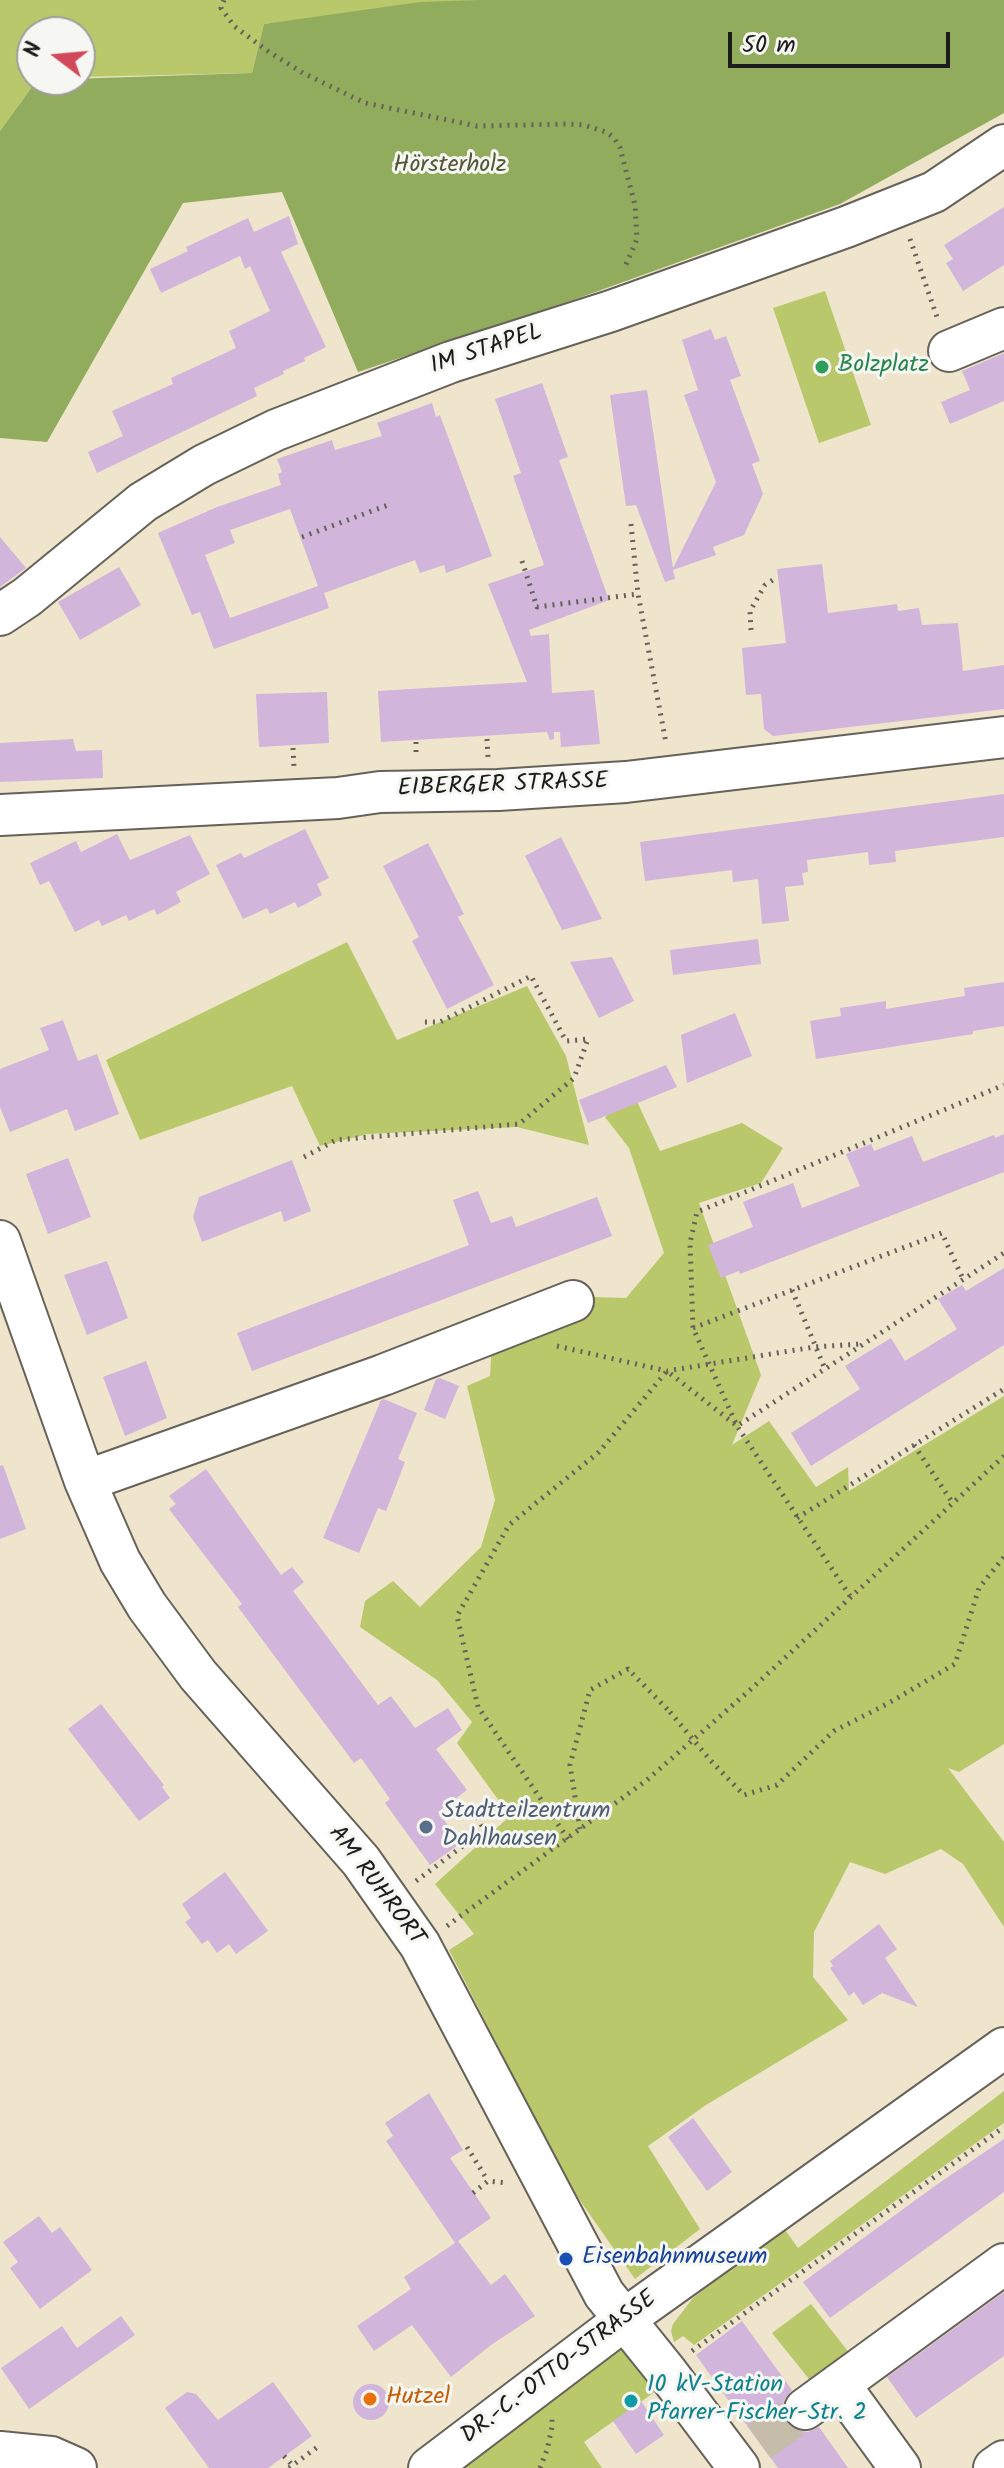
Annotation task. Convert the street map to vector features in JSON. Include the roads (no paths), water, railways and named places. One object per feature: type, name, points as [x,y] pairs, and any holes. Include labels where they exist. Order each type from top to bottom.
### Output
[{"type":"street","name":"IM STAPEL","points":[[0,615],[27,597],[143,502],[204,465],[276,430],[451,362],[611,311],[846,227],[934,192],[1004,145]]},
{"type":"street","points":[[949,351],[1004,328]]},
{"type":"street","name":"EIBERGER STRASSE","points":[[0,815],[338,798],[380,792],[626,782],[1004,737]]},
{"type":"street","name":"AM RUHRORT","points":[[0,1241],[85,1481],[120,1561],[147,1606],[198,1675],[361,1861],[389,1900],[420,1945],[604,2294],[666,2371],[744,2457]]},
{"type":"street","points":[[85,1481],[383,1375],[573,1301]]},
{"type":"street","name":"DR.-C.-OTTO-STRASSE","points":[[429,2468],[624,2320],[1004,2048]]},
{"type":"street","points":[[805,2409],[1004,2264]]},
{"type":"street","points":[[839,2384],[900,2468]]},
{"type":"street","points":[[0,2452],[51,2457],[76,2468]]},
{"type":"street","points":[[994,2468],[1004,2461]]},
{"type":"tunnel","points":[[759,2442],[805,2409]]},
{"type":"place","name":"Bolzplatz","points":[[822,367]]},
{"type":"place","name":"Stadtteilzentrum Dahlhausen","points":[[426,1827]]},
{"type":"place","name":"Eisenbahnmuseum","points":[[566,2259]]},
{"type":"place","name":"Hutzel","points":[[370,2399]]},
{"type":"place","name":"10 kV-Station Pfarrer-Fischer-Str. 2","points":[[631,2401]]},
{"type":"park label","name":"Hörsterholz","points":[[450,167]]}]
